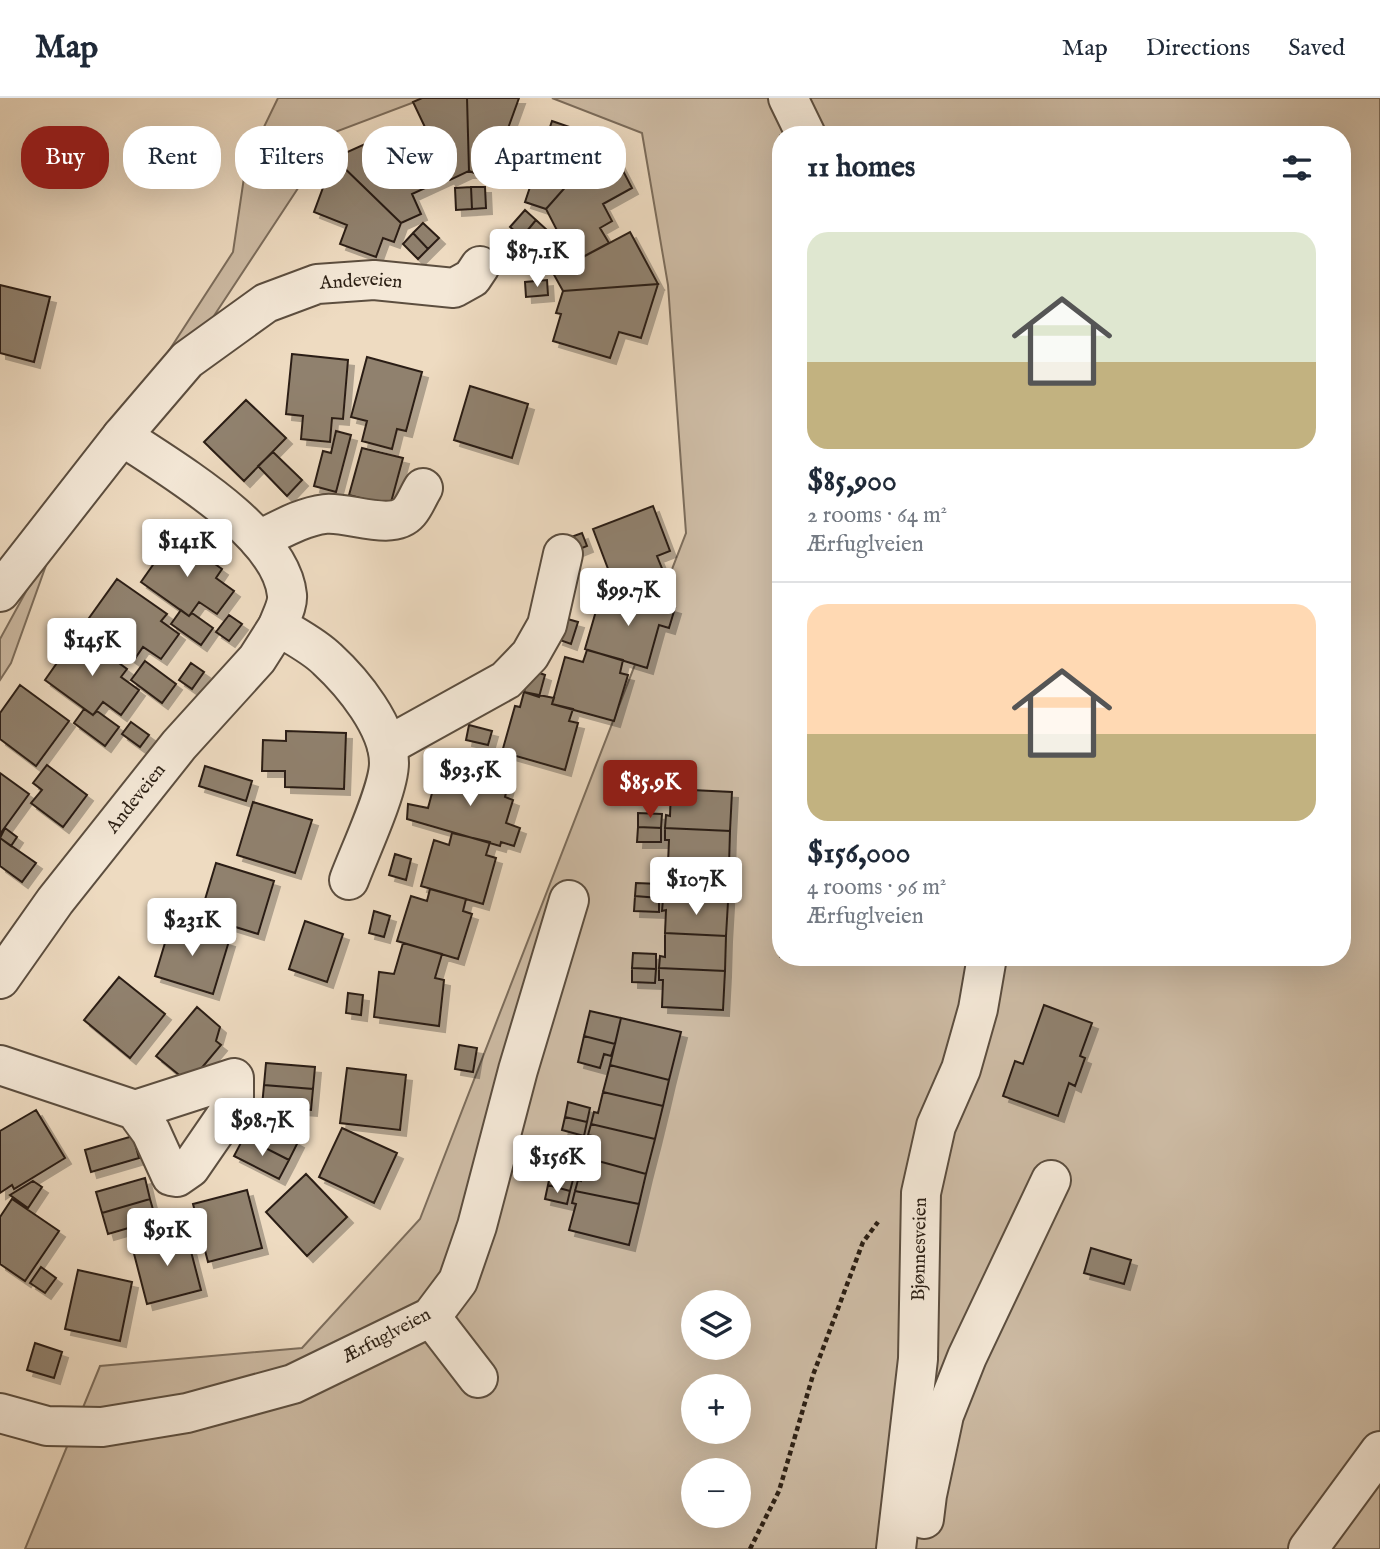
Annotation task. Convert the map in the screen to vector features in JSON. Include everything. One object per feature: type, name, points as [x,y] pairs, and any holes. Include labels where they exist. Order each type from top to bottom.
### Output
[{"type":"street","points":[[788,98],[802,126]]},
{"type":"street","name":"Andeveien","points":[[0,592],[122,436],[187,360],[266,303],[317,284],[374,280],[454,288],[472,278],[480,266]]},
{"type":"street","name":"Andeveien","points":[[0,979],[55,901],[179,745],[257,660],[278,626],[288,598],[282,572],[259,540],[208,493],[122,436]]},
{"type":"street","points":[[259,540],[305,518],[328,513],[399,520],[409,512],[423,488]]},
{"type":"street","points":[[387,746],[506,680],[530,655],[547,625],[563,554]]},
{"type":"street","points":[[278,626],[326,657],[367,703],[387,746],[389,765],[381,796],[349,880]]},
{"type":"street","name":"Ærfuglveien","points":[[0,1413],[47,1426],[102,1427],[187,1413],[293,1384],[431,1317],[458,1281],[477,1226],[518,1070],[569,900]]},
{"type":"street","name":"Bjønnesveien","points":[[896,1549],[918,1359],[921,1193],[936,1126],[961,1069],[978,1009],[985,966]]},
{"type":"street","points":[[0,1065],[135,1110]]},
{"type":"street","points":[[921,1549],[927,1495],[944,1415],[967,1357],[1051,1180]]},
{"type":"street","points":[[431,1317],[478,1378]]},
{"type":"street","points":[[1308,1549],[1380,1451]]},
{"type":"path","points":[[750,1549],[779,1491],[813,1375],[863,1242],[902,1196],[921,1193]]},
{"type":"shaded area","points":[[278,98],[425,98],[348,127],[264,126]]},
{"type":"shaded area","points":[[552,98],[1380,98],[1380,1549],[25,1549],[100,1366],[302,1348],[420,1219],[686,533],[668,285],[642,133]]},
{"type":"shaded area","points":[[242,189],[297,189],[49,557],[11,663],[0,680],[0,639],[98,460],[233,252]]},
{"type":"building","points":[[422,98],[467,98],[469,171],[457,177],[457,126],[424,126],[413,102]]},
{"type":"building","points":[[467,98],[519,98],[509,126],[471,126],[471,172]]},
{"type":"building","points":[[552,121],[566,126],[550,126]]},
{"type":"building","points":[[362,145],[362,185],[348,172],[348,152]]},
{"type":"building","points":[[348,172],[362,185],[362,189],[366,189],[401,223],[394,242],[383,238],[376,257],[340,244],[347,225],[314,212],[323,189],[348,189]]},
{"type":"building","points":[[626,176],[632,188],[603,204],[612,221],[600,228],[609,243],[577,260],[569,244],[565,246],[546,209],[564,189],[626,189]]},
{"type":"building","points":[[471,187],[472,209],[456,210],[457,188]]},
{"type":"building","points":[[366,189],[423,189],[412,194],[421,214],[401,223]]},
{"type":"building","points":[[471,189],[485,189],[486,208],[472,209]]},
{"type":"building","points":[[529,189],[564,189],[546,209],[525,202]]},
{"type":"building","points":[[525,210],[536,220],[522,237],[510,227]]},
{"type":"building","points":[[536,220],[547,230],[533,246],[522,237]]},
{"type":"building","points":[[423,223],[439,238],[428,249],[413,233]]},
{"type":"building","points":[[630,232],[658,284],[563,291],[553,273]]},
{"type":"building","points":[[413,233],[428,249],[418,259],[403,244]]},
{"type":"building","points":[[547,280],[548,295],[526,297],[525,282]]},
{"type":"building","points":[[658,284],[641,338],[619,332],[610,358],[553,341],[561,314],[556,313],[563,291]]},
{"type":"building","points":[[0,285],[50,297],[34,362],[0,353]]},
{"type":"building","points":[[292,354],[348,360],[343,419],[332,418],[330,442],[301,439],[303,416],[286,414]]},
{"type":"building","points":[[367,357],[422,372],[406,431],[397,429],[392,449],[362,441],[367,421],[351,417]]},
{"type":"building","points":[[470,386],[528,404],[512,458],[454,440]]},
{"type":"building","points":[[246,400],[286,438],[244,481],[204,442]]},
{"type":"building","points":[[336,431],[351,435],[336,492],[314,486],[323,451],[331,453]]},
{"type":"building","points":[[362,448],[403,458],[390,506],[349,495]]},
{"type":"building","points":[[273,452],[302,480],[287,496],[258,466]]},
{"type":"building","points":[[653,506],[670,551],[657,556],[663,571],[627,585],[621,570],[610,574],[593,529]]},
{"type":"building","points":[[582,533],[587,546],[565,555],[560,541]]},
{"type":"building","points":[[174,535],[222,569],[216,578],[234,591],[217,614],[199,602],[189,616],[141,582]]},
{"type":"building","points":[[117,579],[167,614],[161,621],[179,634],[161,659],[143,647],[134,660],[84,625]]},
{"type":"building","points":[[613,590],[675,608],[669,628],[659,625],[647,668],[585,649],[598,604],[608,607]]},
{"type":"building","points":[[181,610],[189,616],[192,613],[213,628],[201,645],[171,624]]},
{"type":"building","points":[[229,615],[242,624],[229,641],[216,632]]},
{"type":"building","points":[[564,618],[578,622],[571,644],[557,639]]},
{"type":"building","points":[[78,633],[127,669],[121,677],[139,690],[121,715],[103,702],[93,715],[45,680]]},
{"type":"building","points":[[587,650],[623,660],[620,673],[628,675],[614,721],[552,704],[565,657],[583,662]]},
{"type":"building","points":[[145,661],[176,684],[162,703],[131,680]]},
{"type":"building","points":[[191,663],[204,672],[192,689],[179,680]]},
{"type":"building","points":[[531,670],[545,675],[539,697],[524,692]]},
{"type":"building","points":[[20,685],[69,721],[36,766],[0,739],[0,713]]},
{"type":"building","points":[[524,692],[554,698],[552,704],[573,709],[569,721],[578,723],[565,770],[502,752],[515,706],[520,707]]},
{"type":"building","points":[[84,709],[93,715],[97,711],[119,727],[105,746],[74,723]]},
{"type":"building","points":[[131,722],[149,735],[140,747],[122,734]]},
{"type":"building","points":[[469,725],[492,731],[488,745],[466,740]]},
{"type":"building","points":[[286,731],[346,733],[344,789],[285,787],[285,771],[262,771],[263,740],[286,741]]},
{"type":"building","points":[[47,765],[87,795],[63,827],[31,803],[42,790],[33,783]]},
{"type":"building","points":[[205,766],[252,781],[246,801],[199,786]]},
{"type":"building","points":[[457,767],[509,781],[505,797],[513,800],[506,823],[520,828],[514,846],[501,842],[500,846],[407,819],[408,804],[428,808],[435,782],[449,786]]},
{"type":"building","points":[[0,773],[29,794],[0,834]]},
{"type":"building","points":[[671,789],[732,792],[730,831],[665,828],[666,815],[670,816]]},
{"type":"building","points":[[253,802],[312,820],[295,873],[237,855]]},
{"type":"building","points":[[638,813],[662,814],[661,828],[638,827]]},
{"type":"building","points":[[638,827],[661,828],[661,842],[637,842]]},
{"type":"building","points":[[5,828],[17,837],[11,846],[0,838]]},
{"type":"building","points":[[665,828],[730,831],[729,866],[668,863],[669,840],[665,840]]},
{"type":"building","points":[[452,833],[490,842],[486,855],[496,858],[483,904],[421,886],[434,840],[449,845]]},
{"type":"building","points":[[0,838],[36,863],[22,882],[0,866]]},
{"type":"building","points":[[395,854],[411,859],[406,880],[389,875]]},
{"type":"building","points":[[216,863],[274,881],[258,934],[200,916]]},
{"type":"building","points":[[668,863],[729,866],[728,902],[663,899],[663,886],[667,886]]},
{"type":"building","points":[[636,883],[660,884],[659,898],[635,896]]},
{"type":"building","points":[[430,889],[466,899],[463,911],[472,914],[458,959],[397,941],[411,896],[427,901]]},
{"type":"building","points":[[635,896],[659,898],[659,912],[634,911]]},
{"type":"building","points":[[663,899],[728,902],[726,936],[665,933],[666,910],[662,911]]},
{"type":"building","points":[[374,911],[390,916],[384,937],[369,933]]},
{"type":"building","points":[[305,921],[343,934],[327,982],[289,969]]},
{"type":"building","points":[[171,923],[229,941],[213,994],[155,976]]},
{"type":"building","points":[[665,933],[726,936],[725,971],[659,968],[660,956],[665,957]]},
{"type":"building","points":[[403,943],[442,954],[435,978],[444,980],[439,1026],[374,1017],[379,972],[394,974]]},
{"type":"building","points":[[633,953],[656,954],[656,969],[632,968]]},
{"type":"building","points":[[632,968],[656,969],[655,983],[632,982]]},
{"type":"building","points":[[659,968],[725,971],[723,1010],[662,1007],[663,980],[659,980]]},
{"type":"building","points":[[119,977],[165,1014],[130,1058],[84,1020]]},
{"type":"building","points":[[348,993],[363,995],[361,1015],[346,1013]]},
{"type":"building","points":[[1044,1005],[1092,1023],[1080,1056],[1085,1058],[1075,1086],[1069,1083],[1058,1116],[1003,1096],[1015,1061],[1023,1064]]},
{"type":"building","points":[[197,1007],[220,1027],[216,1041],[221,1045],[189,1083],[156,1056]]},
{"type":"building","points":[[590,1011],[621,1018],[615,1044],[584,1036]]},
{"type":"building","points":[[621,1018],[681,1032],[669,1080],[610,1065]]},
{"type":"building","points":[[584,1036],[615,1044],[611,1056],[604,1054],[600,1068],[578,1062]]},
{"type":"building","points":[[459,1045],[477,1048],[473,1072],[455,1069]]},
{"type":"building","points":[[266,1063],[315,1067],[313,1089],[264,1085]]},
{"type":"building","points":[[610,1065],[669,1080],[663,1106],[603,1092]]},
{"type":"building","points":[[347,1068],[406,1075],[400,1130],[340,1123]]},
{"type":"building","points":[[264,1085],[313,1089],[311,1110],[262,1106]]},
{"type":"building","points":[[603,1092],[663,1106],[655,1139],[591,1124],[594,1112],[598,1113]]},
{"type":"building","points":[[568,1102],[590,1108],[587,1122],[565,1117]]},
{"type":"building","points":[[36,1110],[65,1158],[14,1189],[12,1185],[0,1193],[0,1131]]},
{"type":"building","points":[[565,1117],[587,1122],[584,1136],[562,1130]]},
{"type":"building","points":[[254,1118],[298,1142],[289,1160],[244,1137]]},
{"type":"building","points":[[591,1124],[655,1139],[646,1174],[587,1158],[592,1136],[588,1135]]},
{"type":"building","points":[[342,1128],[397,1153],[374,1203],[319,1177]]},
{"type":"building","points":[[133,1136],[139,1158],[91,1172],[85,1150]]},
{"type":"building","points":[[244,1137],[289,1160],[279,1179],[234,1156]]},
{"type":"building","points":[[587,1158],[646,1174],[639,1204],[575,1191],[578,1180],[581,1181]]},
{"type":"building","points":[[551,1171],[574,1176],[570,1191],[548,1185]]},
{"type":"building","points":[[306,1174],[347,1217],[307,1256],[266,1212]]},
{"type":"building","points":[[145,1178],[150,1199],[102,1213],[96,1192]]},
{"type":"building","points":[[33,1181],[42,1187],[28,1208],[10,1195]]},
{"type":"building","points":[[548,1185],[570,1191],[567,1204],[545,1199]]},
{"type":"building","points":[[247,1190],[262,1248],[208,1262],[193,1204]]},
{"type":"building","points":[[575,1191],[639,1204],[629,1245],[569,1230],[576,1204],[572,1203]]},
{"type":"building","points":[[12,1199],[59,1231],[25,1281],[0,1264],[0,1217]]},
{"type":"building","points":[[150,1199],[156,1220],[108,1234],[102,1213]]},
{"type":"building","points":[[186,1232],[201,1290],[147,1304],[132,1246]]},
{"type":"building","points":[[1091,1248],[1131,1260],[1124,1284],[1084,1273]]},
{"type":"building","points":[[41,1267],[56,1278],[45,1293],[30,1283]]},
{"type":"building","points":[[78,1270],[132,1282],[120,1341],[65,1329]]},
{"type":"building","points":[[35,1343],[62,1352],[54,1378],[27,1370]]}]
